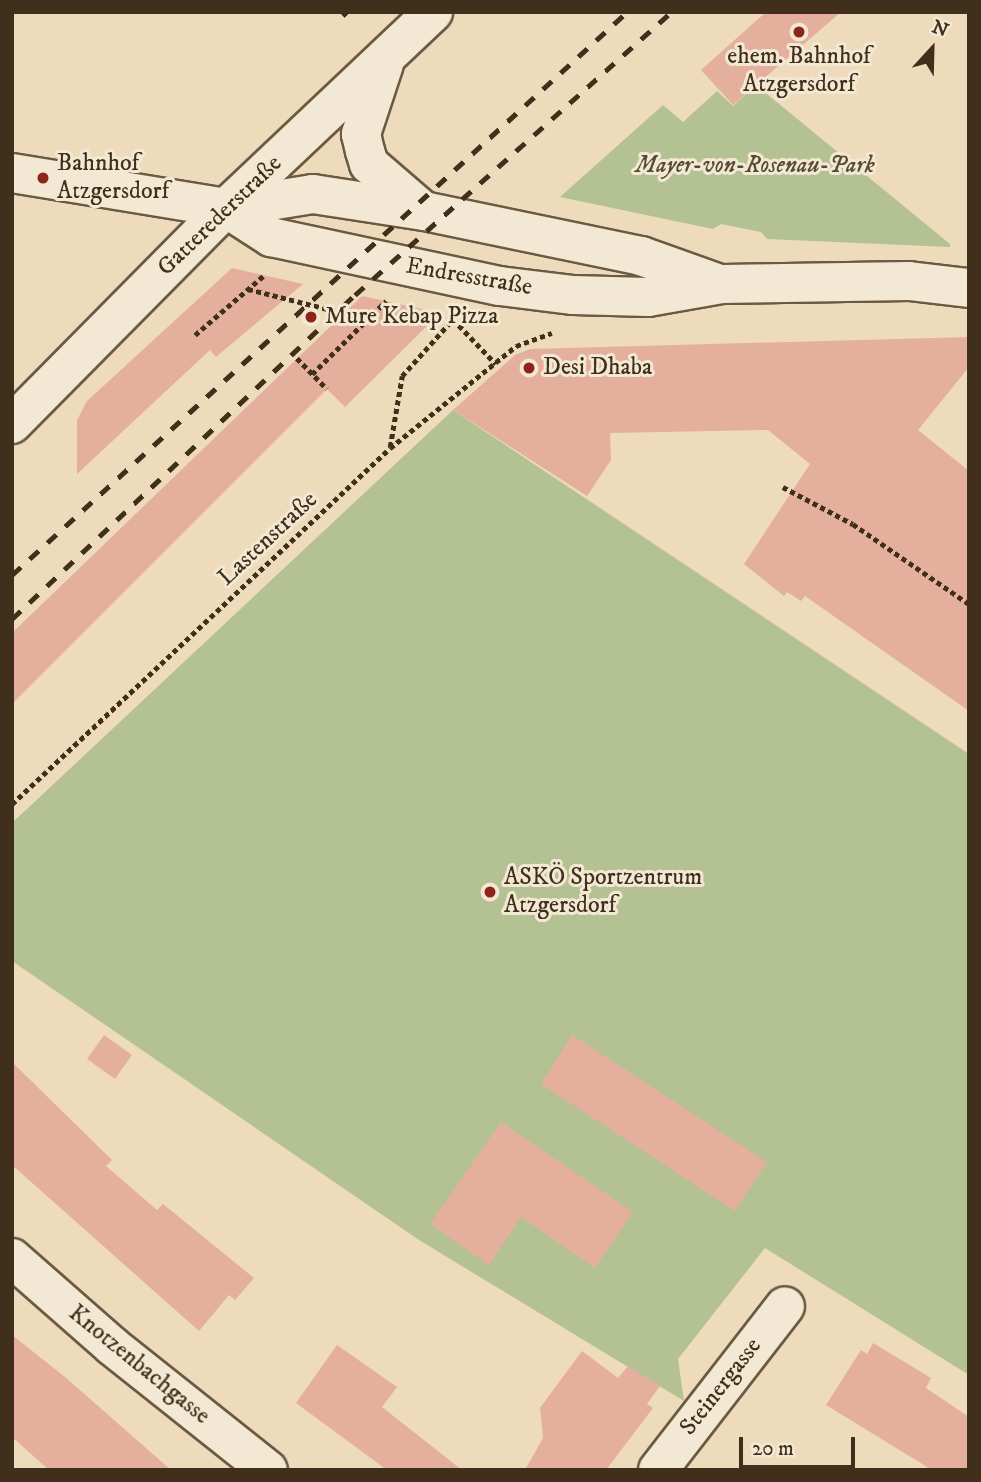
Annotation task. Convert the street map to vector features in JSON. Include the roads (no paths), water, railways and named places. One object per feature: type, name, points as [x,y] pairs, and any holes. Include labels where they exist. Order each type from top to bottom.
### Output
[{"type":"street","name":"Gatterederstraße","points":[[12,424],[226,208],[433,12]]},
{"type":"street","points":[[386,59],[361,134],[369,164],[424,211]]},
{"type":"street","name":"Endresstraße","points":[[12,173],[226,208],[313,194],[424,211],[641,256],[722,284]]},
{"type":"street","name":"Endresstraße","points":[[226,208],[271,237],[499,286],[648,297],[722,284],[909,281],[969,288]]},
{"type":"street","name":"Knotzenbachgasse","points":[[12,1258],[112,1346],[268,1470]]},
{"type":"street","name":"Steinergasse","points":[[658,1470],[785,1306]]},
{"type":"railway","points":[[12,575],[627,12]]},
{"type":"railway","points":[[12,619],[355,295],[672,12]]},
{"type":"place","name":"ehem. Bahnhof Atzgersdorf","points":[[799,32]]},
{"type":"place","name":"Bahnhof Atzgersdorf","points":[[43,178]]},
{"type":"place","name":"Mure Kebap Pizza","points":[[311,317]]},
{"type":"place","name":"Desi Dhaba","points":[[529,368]]},
{"type":"place","name":"ASKÖ Sportzentrum Atzgersdorf","points":[[490,892]]},
{"type":"park label","name":"Mayer-von-Rosenau-Park","points":[[755,166]]}]
